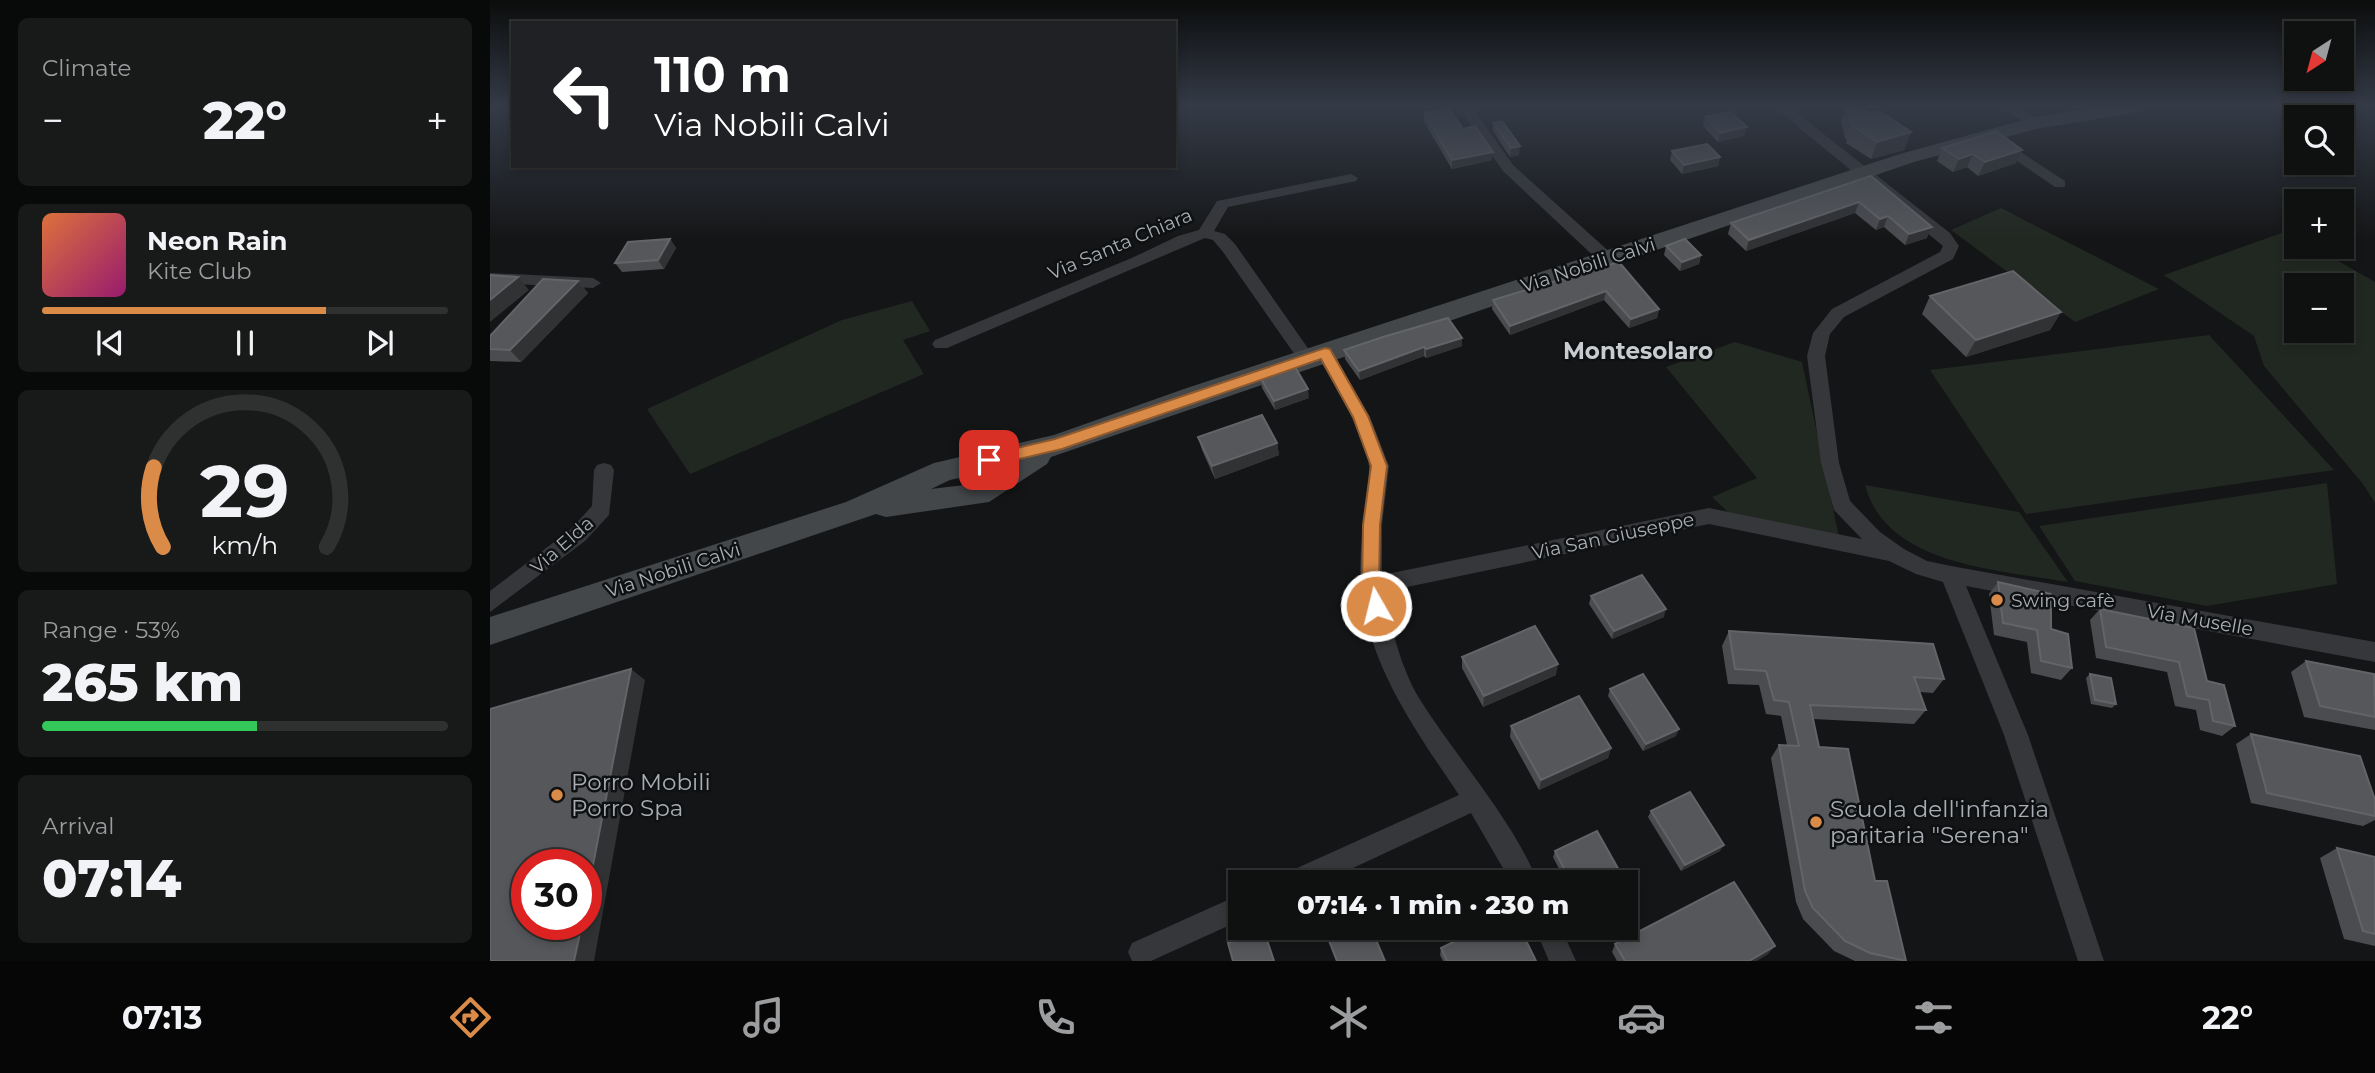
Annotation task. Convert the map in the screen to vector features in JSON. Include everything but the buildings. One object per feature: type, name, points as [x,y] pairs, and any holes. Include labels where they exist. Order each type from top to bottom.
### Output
[{"type":"main road","name":"Via Nobili Calvi","points":[[490,631],[856,510],[979,494],[1056,445],[1607,258],[1934,152]]},
{"type":"street","points":[[1497,152],[1508,168],[1607,258]]},
{"type":"street","points":[[1837,152],[1864,173]]},
{"type":"street","points":[[2014,152],[2060,184]]},
{"type":"street","name":"Via Muselle","points":[[1864,173],[1944,236],[1951,246],[1947,255],[1838,313],[1822,333],[1816,356],[1830,463],[1841,505],[1873,538],[1897,555],[1923,568],[1951,575],[2375,652]]},
{"type":"street","name":"Via Santa Chiara","points":[[942,344],[1140,261],[1184,239],[1205,233],[1223,204],[1350,178]]},
{"type":"street","points":[[1205,233],[1219,237],[1229,248],[1361,416],[1379,466],[1372,525],[1371,586],[1385,645],[1410,703],[1476,799],[1518,870]]},
{"type":"street","points":[[490,278],[593,283]]},
{"type":"street","name":"Via Elda","points":[[490,603],[578,535],[602,509],[604,470]]},
{"type":"street","name":"Via San Giuseppe","points":[[1371,586],[1709,516],[1897,555]]},
{"type":"street","points":[[1951,575],[2016,735],[2091,961]]},
{"type":"street","points":[[1321,870],[1476,799]]},
{"type":"street","points":[[1141,952],[1228,913]]},
{"type":"street","points":[[1553,940],[1563,961]]},
{"type":"shaded area","points":[[2001,208],[2159,289],[2075,322],[1951,230]]},
{"type":"shaded area","points":[[2284,232],[2284,259],[2335,259],[2375,282],[2375,503],[2363,484],[2264,366],[2254,336],[2164,275]]},
{"type":"shaded area","points":[[912,301],[930,331],[903,340],[924,374],[690,474],[647,409],[842,320]]},
{"type":"shaded area","points":[[2209,335],[2334,470],[2026,514],[1930,370]]},
{"type":"shaded area","points":[[1735,342],[1802,362],[1839,537],[1730,514],[1712,497],[1757,478],[1666,367]]},
{"type":"shaded area","points":[[2327,483],[2337,584],[2207,606],[2075,581],[2039,526]]},
{"type":"shaded area","points":[[1865,485],[2019,512],[2068,582],[1980,567],[1921,548],[1896,533],[1877,512]]},
{"type":"place","name":"Swing cafè","points":[[1997,600]]},
{"type":"place","name":"Porro Mobili Porro Spa","points":[[557,795]]},
{"type":"place","name":"Scuola dell'infanzia paritaria \"Serena\"","points":[[1816,822]]},
{"type":"district","name":"Montesolaro","points":[[1638,351]]},
{"type":"route","points":[[989,460],[1056,445],[1325,353],[1361,416],[1379,466],[1372,525],[1371,586],[1376,606]]}]
